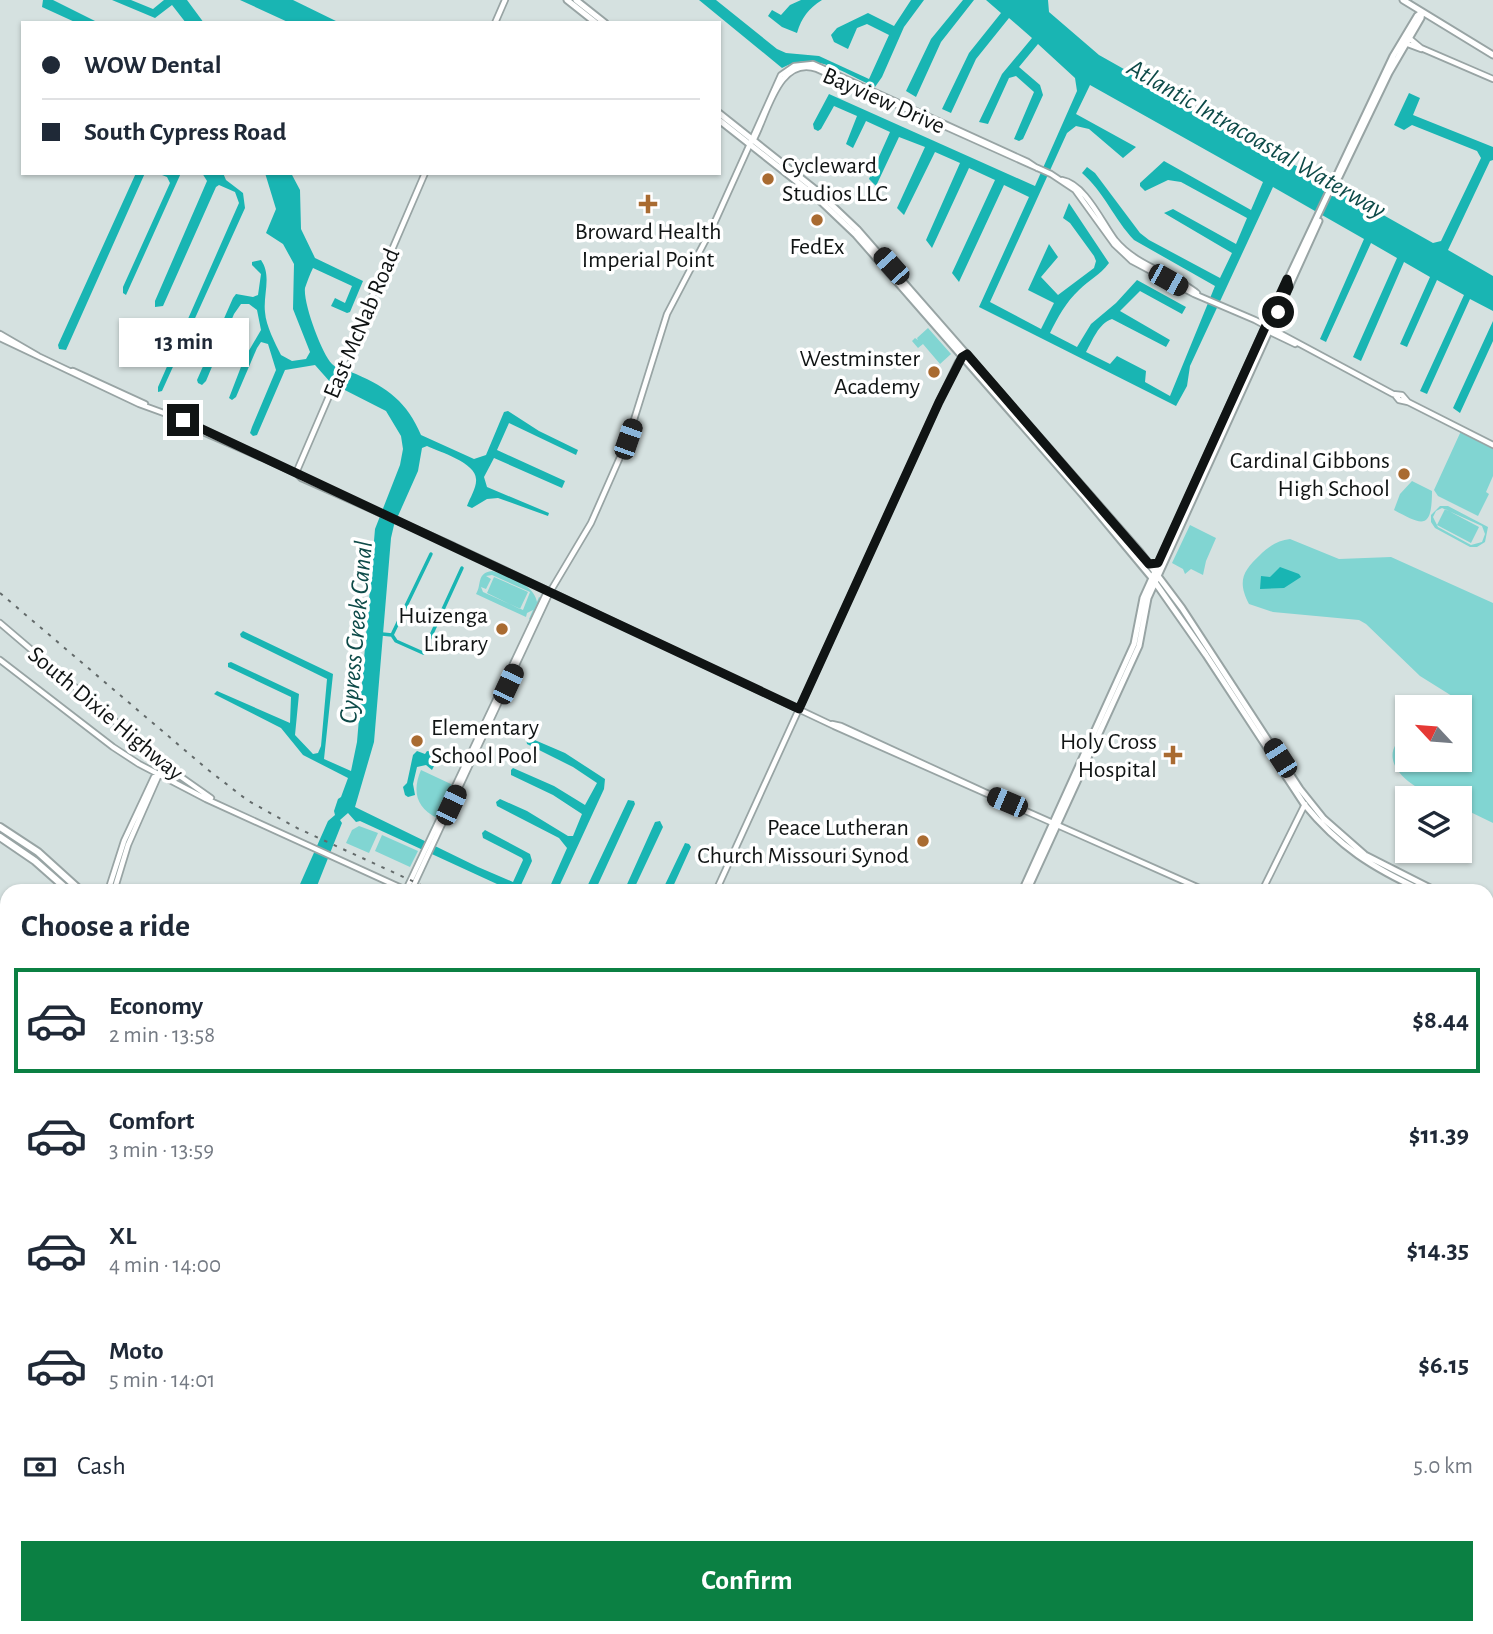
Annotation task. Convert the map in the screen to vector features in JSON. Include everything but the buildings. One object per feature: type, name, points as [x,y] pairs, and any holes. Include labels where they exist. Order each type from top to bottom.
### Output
[{"type":"highway","points":[[0,829],[45,858],[72,884]]},
{"type":"highway","points":[[0,839],[35,861],[59,884]]},
{"type":"main road","points":[[1404,0],[1493,55]]},
{"type":"main road","points":[[574,1],[594,21]]},
{"type":"main road","points":[[574,1],[602,21]]},
{"type":"main road","points":[[1289,280],[1311,239],[1340,170],[1422,12]]},
{"type":"main road","points":[[721,115],[839,218],[917,304],[927,310]]},
{"type":"main road","points":[[721,121],[752,141],[816,190],[865,237],[1013,415],[1155,577],[1214,657],[1285,776],[1326,830],[1351,852],[1387,874],[1413,884]]},
{"type":"main road","points":[[806,189],[816,190]]},
{"type":"main road","points":[[1027,884],[1141,641],[1145,606],[1158,563],[1241,392],[1310,230],[1319,217]]},
{"type":"main road","points":[[839,218],[848,220]]},
{"type":"main road","points":[[1310,230],[1311,239]]},
{"type":"main road","points":[[856,235],[865,237]]},
{"type":"main road","points":[[1056,823],[1135,644],[1141,602],[1183,519],[1239,384],[1267,329]]},
{"type":"main road","points":[[965,355],[1149,564],[1162,592],[1222,679],[1238,694],[1294,778],[1306,803]]},
{"type":"main road","points":[[1239,384],[1241,392]]},
{"type":"main road","points":[[1013,415],[1022,417]]},
{"type":"main road","points":[[1022,425],[1031,427]]},
{"type":"main road","points":[[1059,468],[1067,468]]},
{"type":"main road","points":[[1066,476],[1074,477]]},
{"type":"main road","points":[[1182,512],[1183,519]]},
{"type":"main road","points":[[1149,564],[1158,563]]},
{"type":"main road","points":[[1151,592],[1162,592]]},
{"type":"main road","points":[[1206,655],[1214,657]]},
{"type":"main road","points":[[1091,739],[1092,749]]},
{"type":"main road","points":[[1285,776],[1294,778]]},
{"type":"street","points":[[496,21],[505,0]]},
{"type":"street","points":[[1406,39],[1493,78]]},
{"type":"street","name":"Bayview Drive","points":[[752,141],[779,84],[790,71],[810,67],[837,77],[1051,174],[1076,189],[1108,233],[1147,267],[1493,446]]},
{"type":"street","points":[[411,884],[550,592],[591,523],[623,454],[667,314],[713,226],[752,141]]},
{"type":"street","name":"East McNab Road","points":[[296,473],[424,175]]},
{"type":"street","points":[[0,336],[127,398],[342,493],[799,709],[1191,884]]},
{"type":"street","points":[[719,884],[939,402],[965,355]]},
{"type":"street","name":"South Dixie Highway","points":[[0,623],[164,763],[214,801]]},
{"type":"street","name":"South Dixie Highway","points":[[0,660],[117,750],[159,774],[394,884]]},
{"type":"street","points":[[116,884],[128,845],[164,763]]},
{"type":"street","points":[[110,884],[127,833],[154,777],[159,774]]},
{"type":"street","points":[[1266,884],[1306,803]]},
{"type":"shaded area","points":[[43,0],[53,0],[95,21],[73,21],[42,7]]},
{"type":"shaded area","points":[[112,0],[131,0],[153,9],[164,0],[187,0],[203,21],[184,21],[172,5],[155,18]]},
{"type":"shaded area","points":[[240,0],[293,0],[336,21],[286,21]]},
{"type":"shaded area","points":[[699,0],[716,0],[777,49],[786,53],[819,56],[869,79],[889,35],[867,24],[857,28],[848,49],[834,42],[831,35],[837,28],[868,13],[894,26],[911,0],[924,0],[904,27],[875,87],[818,63],[794,63],[782,68]]},
{"type":"shaded area","points":[[801,0],[822,0],[806,14],[797,33],[782,27],[768,16],[772,10],[781,15],[790,5]]},
{"type":"shaded area","points":[[963,0],[974,0],[941,42],[916,97],[906,91],[931,39]]},
{"type":"shaded area","points":[[986,0],[1048,0],[1049,12],[1099,55],[1433,243],[1441,241],[1481,158],[1477,151],[1412,125],[1404,130],[1394,125],[1409,93],[1420,98],[1413,115],[1493,147],[1493,160],[1490,161],[1448,250],[1493,276],[1493,311],[1470,299],[1427,394],[1420,391],[1464,295],[1437,280],[1407,347],[1400,344],[1430,277],[1404,262],[1361,361],[1353,357],[1397,258],[1371,243],[1326,342],[1320,339],[1364,239],[1273,187],[1190,366],[1187,386],[1176,406],[979,307],[1029,197],[1004,185],[959,282],[952,273],[995,180],[969,168],[932,248],[926,240],[960,163],[935,152],[904,215],[897,208],[925,147],[899,137],[876,186],[869,179],[890,132],[866,121],[853,148],[846,144],[857,116],[834,106],[821,129],[814,129],[813,124],[829,94],[1035,186],[1077,91],[1075,78],[1038,44],[1019,67],[1040,85],[1043,95],[1023,139],[1014,139],[1034,92],[1016,76],[1009,78],[988,124],[979,122],[1002,74],[1032,38],[1009,18],[976,59],[951,113],[942,109],[969,53],[1001,13]],"holes":[[[1090,85],[1263,182],[1251,210],[1164,161],[1140,183],[1145,191],[1168,180],[1181,182],[1247,218],[1236,244],[1173,209],[1164,213],[1232,253],[1220,278],[1149,240],[1140,233],[1095,173],[1087,167],[1082,173],[1134,240],[1215,286],[1170,396],[1145,382],[1146,371],[1117,356],[1110,364],[1086,352],[1099,328],[1112,319],[1166,347],[1170,340],[1120,311],[1140,291],[1182,314],[1186,307],[1137,280],[1116,303],[1091,324],[1077,347],[1050,333],[1070,300],[1109,263],[1069,203],[1063,218],[1070,223],[1094,256],[1094,268],[1058,295],[1041,277],[1058,257],[1049,244],[1028,290],[1054,303],[1041,329],[990,302],[1067,133],[1076,126],[1089,129],[1123,158],[1136,147],[1076,114]]]},
{"type":"shaded area","points":[[135,175],[144,175],[66,350],[59,349],[58,345]]},
{"type":"shaded area","points":[[162,175],[180,175],[126,295],[123,293],[123,287],[170,183],[167,177]]},
{"type":"shaded area","points":[[203,175],[224,175],[226,180],[243,193],[245,208],[162,391],[158,392],[239,203],[235,192],[219,185],[216,187],[163,306],[155,307],[155,301],[207,181]]},
{"type":"shaded area","points":[[266,175],[292,175],[300,190],[301,229],[315,258],[363,281],[350,312],[347,313],[331,306],[335,298],[345,303],[352,286],[313,268],[305,288],[310,316],[323,350],[337,368],[367,379],[395,397],[416,423],[421,435],[474,459],[486,455],[504,412],[508,411],[539,431],[578,450],[576,455],[509,423],[497,450],[565,481],[562,488],[494,458],[484,477],[487,487],[549,513],[548,516],[498,498],[487,499],[472,508],[467,506],[475,485],[474,473],[456,459],[427,446],[422,448],[418,471],[391,538],[374,742],[355,807],[513,882],[522,858],[483,838],[482,833],[485,830],[530,854],[532,861],[521,884],[497,884],[360,821],[356,822],[348,813],[340,820],[342,823],[318,884],[300,884],[328,821],[335,815],[338,799],[348,778],[303,755],[281,728],[214,694],[217,691],[290,723],[291,697],[228,667],[231,662],[299,694],[295,735],[313,754],[318,753],[321,746],[327,679],[241,637],[240,634],[243,631],[333,674],[324,759],[351,771],[357,742],[375,529],[400,465],[403,449],[401,436],[386,411],[331,383],[315,365],[285,370],[257,435],[253,436],[250,433],[252,427],[276,370],[268,344],[261,342],[236,397],[232,400],[229,398],[244,359],[261,330],[257,310],[249,304],[241,304],[234,314],[206,381],[202,385],[197,380],[233,298],[236,294],[253,297],[258,295],[261,274],[252,262],[261,260],[266,272],[266,317],[281,355],[292,361],[306,359],[310,352],[293,309],[294,264],[283,244],[266,233],[276,209]]},
{"type":"shaded area","points":[[1493,321],[1493,341],[1460,413],[1453,408]]},
{"type":"shaded area","points":[[928,328],[951,354],[940,364],[923,344],[918,348],[912,341],[915,338],[918,340]]},
{"type":"shaded area","points":[[1461,431],[1493,447],[1493,476],[1486,492],[1489,494],[1478,516],[1438,496],[1434,490]]},
{"type":"shaded area","points":[[1412,481],[1432,491],[1430,513],[1424,521],[1412,519],[1394,510],[1400,494]]},
{"type":"shaded area","points":[[1440,506],[1448,506],[1488,527],[1485,542],[1477,547],[1470,547],[1435,528],[1431,515]],"holes":[[[1442,508],[1482,526],[1485,534],[1482,542],[1471,545],[1438,527],[1433,517],[1436,511]]]},
{"type":"shaded area","points":[[1445,509],[1479,527],[1471,543],[1437,525]]},
{"type":"shaded area","points":[[1190,525],[1216,538],[1203,575],[1191,569],[1185,574],[1183,569],[1172,563]]},
{"type":"shaded area","points":[[1290,539],[1339,559],[1391,557],[1493,603],[1493,823],[1472,813],[1472,786],[1415,786],[1399,772],[1472,772],[1472,695],[1450,695],[1420,676],[1359,620],[1273,612],[1249,604],[1243,589],[1246,571],[1270,547]]},
{"type":"shaded area","points":[[1280,567],[1301,577],[1284,588],[1260,589],[1261,576],[1270,577]]},
{"type":"shaded area","points":[[492,571],[512,578],[531,590],[537,602],[539,597],[541,598],[531,620],[529,619],[533,610],[527,613],[526,617],[476,594],[481,577]],"holes":[[[492,575],[530,592],[523,610],[483,592],[481,587],[486,589],[491,579],[486,576]]]},
{"type":"shaded area","points":[[494,577],[528,592],[520,609],[487,593]]},
{"type":"shaded area","points":[[526,738],[530,738],[565,753],[605,779],[604,789],[560,884],[551,884],[567,848],[559,838],[497,806],[496,802],[500,799],[527,811],[568,836],[573,836],[582,814],[553,795],[511,775],[511,770],[513,768],[554,786],[585,805],[597,783],[573,767],[527,744]]},
{"type":"shaded area","points":[[417,751],[425,754],[427,751],[433,752],[437,760],[432,770],[426,765],[417,767],[413,784],[415,795],[408,797],[403,787],[407,783],[413,755]]},
{"type":"shaded area","points":[[421,770],[453,785],[437,818],[424,809],[418,798],[417,785]]},
{"type":"shaded area","points":[[628,800],[634,801],[635,804],[598,884],[588,884]]},
{"type":"shaded area","points":[[660,821],[663,827],[636,884],[627,884],[655,822]]},
{"type":"shaded area","points":[[359,826],[378,833],[369,853],[346,843],[352,830]]},
{"type":"shaded area","points":[[382,835],[418,851],[410,867],[375,851]]},
{"type":"shaded area","points":[[685,843],[689,844],[691,847],[674,884],[665,884]]},
{"type":"waterway","points":[[392,635],[431,554]]},
{"type":"waterway","name":"Cypress Creek Canal","points":[[382,634],[392,635],[396,641],[423,653],[462,568]]},
{"type":"railway","points":[[0,593],[247,800],[297,828],[419,884]]},
{"type":"place","name":"Cycleward Studios LLC","points":[[768,179]]},
{"type":"place","name":"Broward Health Imperial Point","points":[[648,204]]},
{"type":"place","name":"FedEx","points":[[817,220]]},
{"type":"place","name":"Westminster Academy","points":[[934,372]]},
{"type":"place","name":"Cardinal Gibbons High School","points":[[1404,474]]},
{"type":"place","name":"Huizenga Library","points":[[502,629]]},
{"type":"place","name":"Elementary School Pool","points":[[417,741]]},
{"type":"place","name":"Holy Cross Hospital","points":[[1173,755]]},
{"type":"place","name":"Peace Lutheran Church Missouri Synod","points":[[923,841]]},
{"type":"route","points":[[183,420],[799,709],[962,357],[967,354],[1149,564],[1154,564],[1158,563],[1287,279],[1289,287],[1278,312]]},
{"type":"water label","name":"Atlantic Intracoastal Waterway","points":[[1257,138]]}]
